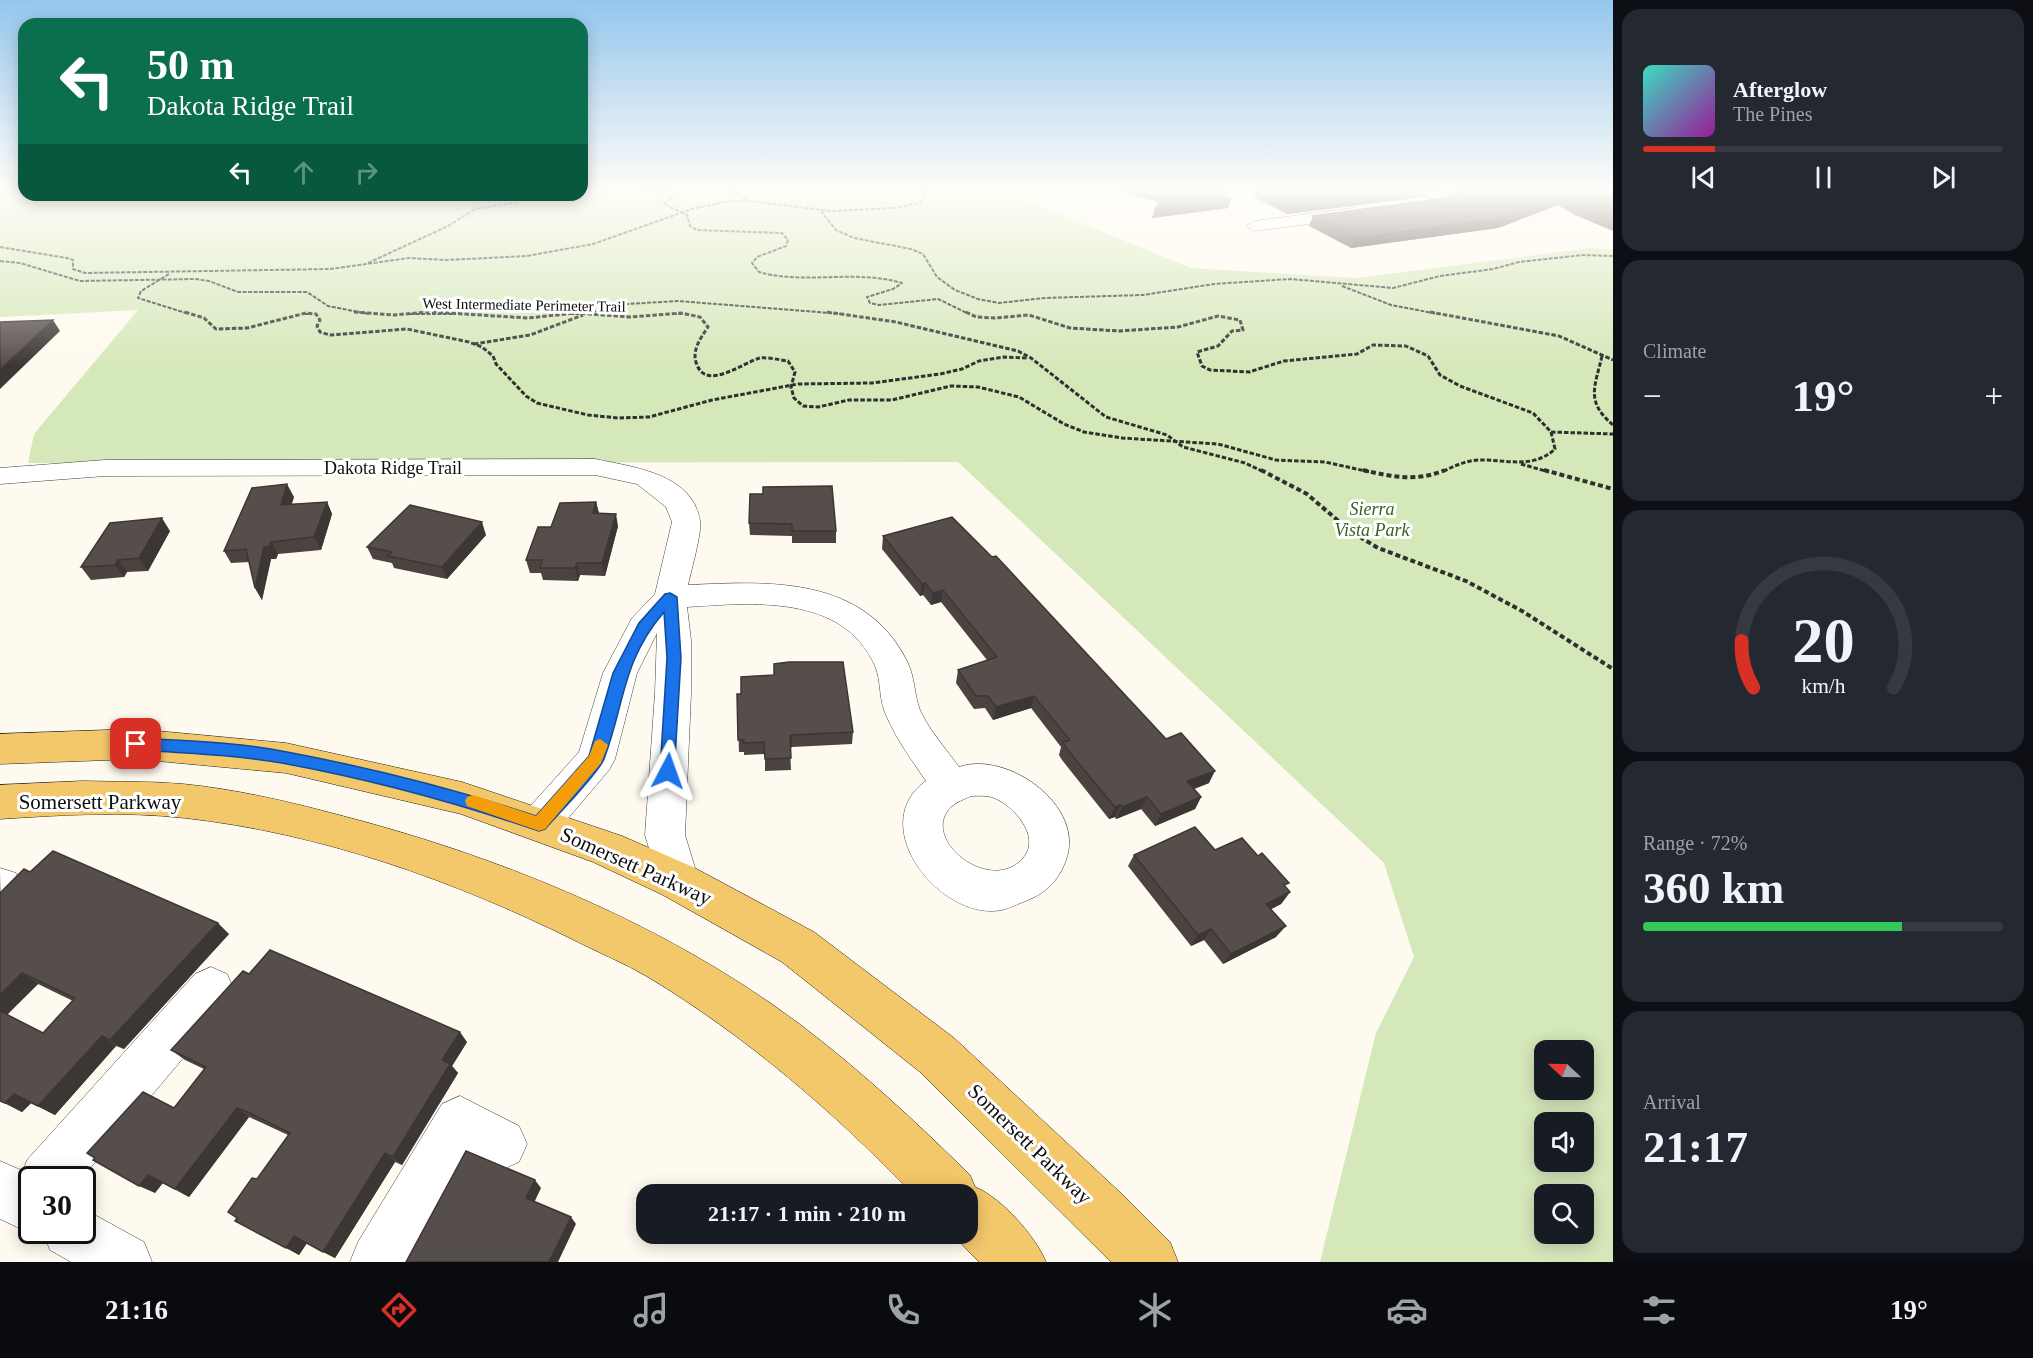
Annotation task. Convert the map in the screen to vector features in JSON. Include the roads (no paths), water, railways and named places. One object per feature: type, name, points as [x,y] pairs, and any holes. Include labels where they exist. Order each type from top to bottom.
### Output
[{"type":"main road","name":"Somersett Parkway","points":[[0,749],[136,744],[210,748],[286,758],[462,798],[607,849],[678,881],[798,947],[937,1055],[1105,1215],[1150,1262]]},
{"type":"main road","name":"Somersett Parkway","points":[[0,802],[83,797],[184,801],[285,818],[402,849],[532,898],[663,961],[780,1039],[883,1126],[941,1184]]},
{"type":"main road","points":[[978,1221],[1018,1262]]},
{"type":"street","name":"Dakota Ridge Trail","points":[[0,476],[105,468],[595,467],[646,478],[665,490],[679,504],[686,522],[670,597],[674,640],[674,693],[665,835],[678,881]]},
{"type":"street","points":[[670,597],[790,594],[828,604],[845,614],[863,627],[890,660],[903,710],[950,785]]},
{"type":"street","name":"Dakota Ridge Trail","points":[[539,824],[596,759],[620,673],[644,626],[670,597]]},
{"type":"street","points":[[52,1166],[211,990]]},
{"type":"street","points":[[378,1262],[460,1122],[501,1144]]},
{"type":"street","points":[[94,1244],[124,1262]]},
{"type":"park label","name":"Sierra Vista Park","points":[[1372,519]]}]
